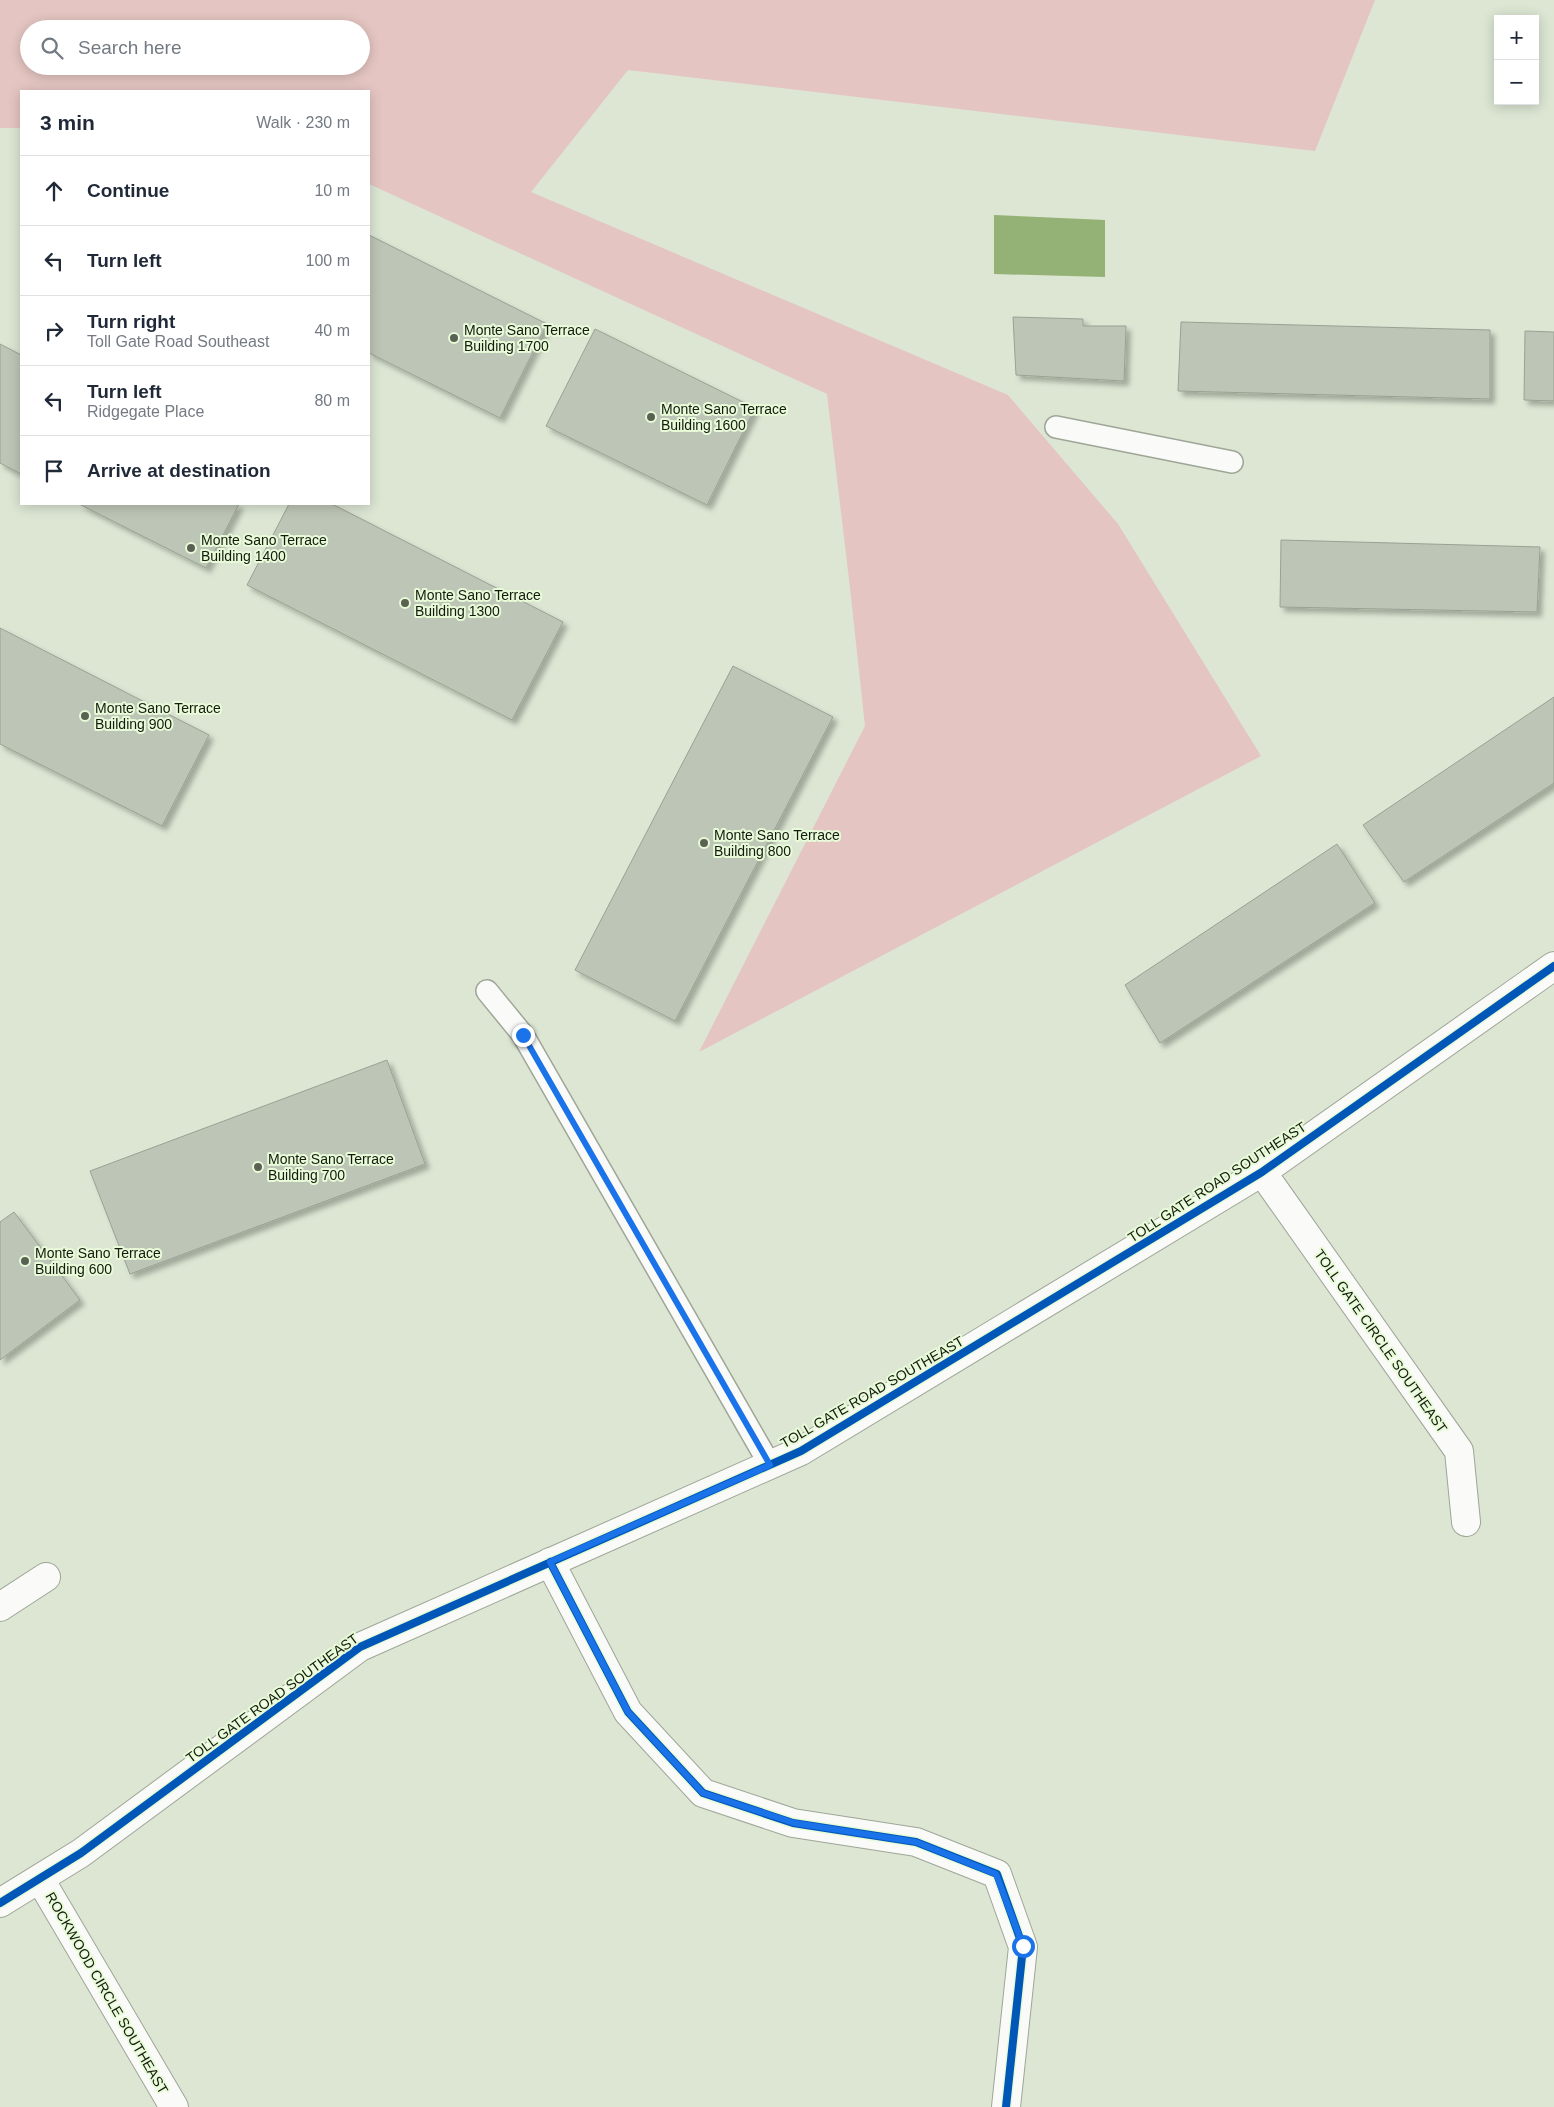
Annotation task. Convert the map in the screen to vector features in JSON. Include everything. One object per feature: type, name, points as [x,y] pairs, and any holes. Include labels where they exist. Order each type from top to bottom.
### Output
[{"type":"street","name":"TOLL GATE ROAD SOUTHEAST","points":[[0,1903],[81,1853],[360,1646],[801,1451],[1262,1172],[1554,966]]},
{"type":"street","name":"TOLL GATE CIRCLE SOUTHEAST","points":[[1262,1172],[1459,1451],[1466,1522]]},
{"type":"street","points":[[550,1562],[628,1712],[703,1793],[794,1823],[916,1842],[996,1874],[1023,1946],[1006,2107]]},
{"type":"street","points":[[0,1607],[46,1578]]},
{"type":"street","name":"ROCKWOOD CIRCLE SOUTHEAST","points":[[40,1879],[174,2107]]},
{"type":"lane","points":[[1056,427],[1232,462]]},
{"type":"lane","points":[[487,991],[523,1035],[770,1465]]},
{"type":"shaded area","points":[[0,0],[1375,0],[1315,151],[628,70],[531,192],[1008,395],[1118,524],[1261,756],[699,1052],[865,726],[827,394],[370,184],[370,90],[20,90],[20,128],[0,128]]},
{"type":"shaded area","points":[[994,215],[1105,220],[1105,277],[994,274]]},
{"type":"building","name":"Monte Sano Terrace Building 1700","points":[[370,236],[547,324],[500,418],[370,353]]},
{"type":"building","points":[[1013,317],[1083,319],[1083,326],[1126,326],[1124,381],[1016,375]]},
{"type":"building","points":[[1181,322],[1490,330],[1490,399],[1178,391]]},
{"type":"building","name":"Monte Sano Terrace Building 1600","points":[[595,329],[755,408],[707,505],[546,426]]},
{"type":"building","points":[[1525,331],[1554,332],[1554,401],[1524,400]]},
{"type":"building","points":[[0,344],[20,354],[20,473],[0,463]]},
{"type":"building","name":"Monte Sano Terrace Building 1400","points":[[81,505],[238,505],[206,568]]},
{"type":"building","name":"Monte Sano Terrace Building 1300","points":[[288,505],[334,505],[563,622],[512,720],[247,585]]},
{"type":"building","points":[[1281,540],[1540,547],[1537,612],[1280,607]]},
{"type":"building","name":"Monte Sano Terrace Building 900","points":[[0,628],[209,735],[162,826],[0,744]]},
{"type":"building","name":"Monte Sano Terrace Building 800","points":[[733,666],[833,717],[675,1021],[575,970]]},
{"type":"building","points":[[1554,697],[1554,783],[1404,882],[1363,825]]},
{"type":"building","points":[[1337,844],[1375,903],[1160,1043],[1125,985]]},
{"type":"building","name":"Monte Sano Terrace Building 700","points":[[387,1060],[425,1164],[130,1274],[90,1171]]},
{"type":"building","name":"Monte Sano Terrace Building 600","points":[[14,1212],[80,1300],[0,1360],[0,1222]]},
{"type":"cycle path","points":[[0,1903],[81,1853],[360,1647],[801,1451],[1262,1172],[1554,966]]},
{"type":"cycle path","points":[[550,1562],[628,1712],[703,1793],[793,1823],[916,1842],[997,1874],[1023,1947],[1006,2107]]},
{"type":"place","name":"Monte Sano Terrace Building 1700","points":[[454,338]]},
{"type":"place","name":"Monte Sano Terrace Building 1600","points":[[651,417]]},
{"type":"place","name":"Monte Sano Terrace Building 1400","points":[[191,548]]},
{"type":"place","name":"Monte Sano Terrace Building 1300","points":[[405,603]]},
{"type":"place","name":"Monte Sano Terrace Building 900","points":[[85,716]]},
{"type":"place","name":"Monte Sano Terrace Building 800","points":[[704,843]]},
{"type":"place","name":"Monte Sano Terrace Building 700","points":[[258,1167]]},
{"type":"place","name":"Monte Sano Terrace Building 600","points":[[25,1261]]},
{"type":"route","points":[[523,1035],[630,1225],[770,1465],[550,1562],[628,1712],[703,1793],[794,1823],[916,1842],[996,1874],[1023,1946]]}]
